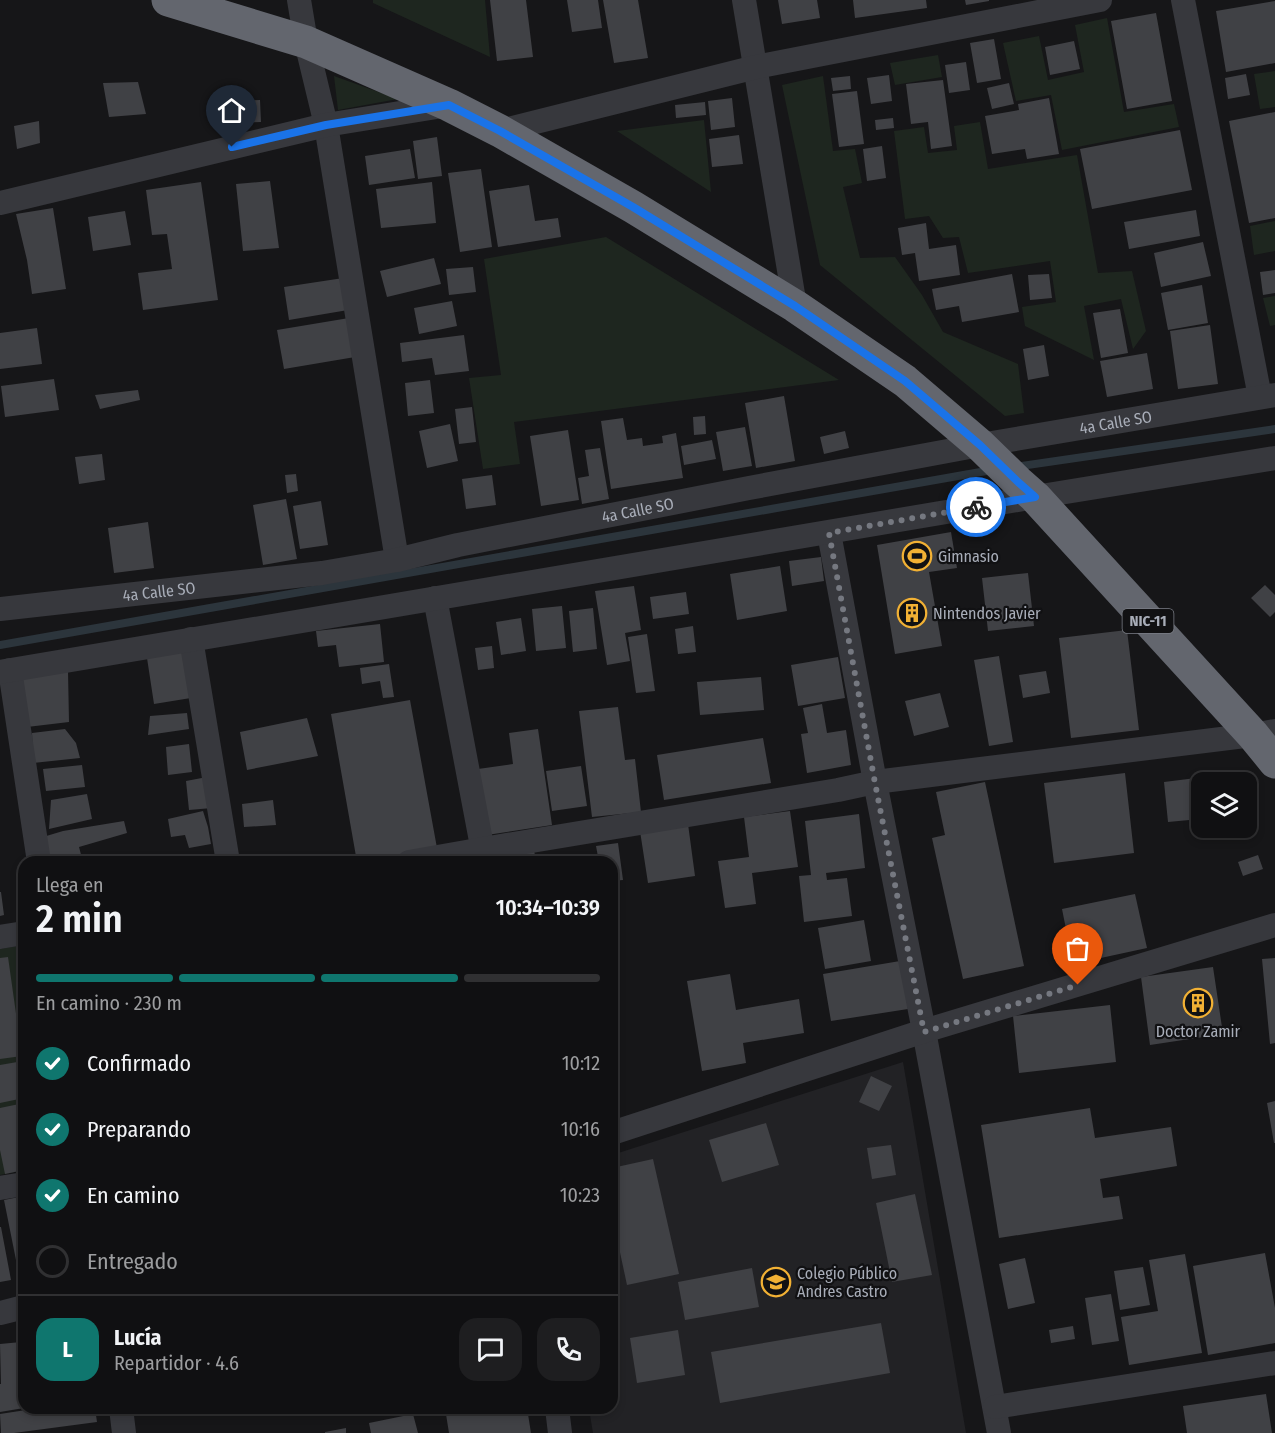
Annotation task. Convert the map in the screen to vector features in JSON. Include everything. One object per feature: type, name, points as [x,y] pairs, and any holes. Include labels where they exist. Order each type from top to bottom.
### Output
[{"type":"highway","name":"NIC-11","points":[[168,0],[306,42],[449,105],[500,131],[633,207],[795,306],[905,381],[987,452],[1026,490],[1264,733],[1275,762]]},
{"type":"street","points":[[299,0],[306,42],[326,125],[396,560]]},
{"type":"street","points":[[744,0],[795,306]]},
{"type":"street","points":[[500,131],[756,67],[1101,0]]},
{"type":"street","points":[[1183,0],[1267,396]]},
{"type":"street","points":[[0,203],[326,125],[449,105]]},
{"type":"street","name":"4a Calle SO","points":[[0,609],[322,573],[396,560],[470,543],[987,452],[1267,396]]},
{"type":"street","points":[[38,856],[5,671],[829,533],[1026,490],[1275,458]]},
{"type":"street","points":[[829,533],[999,1433]]},
{"type":"street","points":[[435,598],[484,856],[875,783],[1264,733]]},
{"type":"street","points":[[191,639],[227,856]]},
{"type":"street","points":[[618,1131],[924,1032],[1275,925]]},
{"type":"street","points":[[0,937],[18,934]]},
{"type":"street","points":[[0,1188],[18,1185]]},
{"type":"street","points":[[0,1313],[18,1308]]},
{"type":"street","points":[[995,1407],[1275,1363]]},
{"type":"street","points":[[122,1414],[124,1433]]},
{"type":"street","points":[[558,1414],[560,1433]]},
{"type":"shaded area","points":[[373,0],[485,0],[490,57],[373,3]]},
{"type":"shaded area","points":[[1107,18],[1124,112],[1174,104],[1179,127],[1062,150],[1051,95],[1016,101],[1003,43],[1039,36],[1048,80],[1084,72],[1075,25]]},
{"type":"shaded area","points":[[938,55],[942,77],[895,85],[890,63]]},
{"type":"shaded area","points":[[1275,71],[1275,107],[1260,109],[1254,74]]},
{"type":"shaded area","points":[[334,76],[398,99],[338,110]]},
{"type":"shaded area","points":[[823,76],[833,151],[855,149],[862,183],[843,187],[860,258],[895,257],[922,295],[943,332],[1018,364],[1024,413],[1005,416],[820,265],[782,85]]},
{"type":"shaded area","points":[[704,120],[711,192],[617,131]]},
{"type":"shaded area","points":[[980,122],[988,169],[1077,155],[1098,273],[1132,271],[1146,331],[1133,349],[1121,299],[1084,306],[1094,360],[1025,326],[1022,307],[1056,302],[1050,261],[968,273],[959,237],[943,238],[929,216],[905,219],[894,131],[924,127],[928,153],[957,150],[954,126]]},
{"type":"shaded area","points":[[1275,221],[1275,251],[1254,255],[1250,226]]},
{"type":"shaded area","points":[[606,237],[839,380],[514,422],[520,464],[483,469],[469,378],[501,375],[484,259]]},
{"type":"shaded area","points":[[1275,296],[1275,325],[1270,326],[1263,298]]},
{"type":"shaded area","points":[[18,946],[18,1171],[0,1175],[0,949]]},
{"type":"shaded area","name":"Colegio Público Andres Castro","points":[[903,1062],[966,1433],[593,1433],[590,1414],[618,1414],[618,1153]]},
{"type":"building","points":[[490,0],[526,0],[533,57],[497,61]]},
{"type":"building","points":[[567,0],[598,0],[602,28],[572,32]]},
{"type":"building","points":[[603,0],[638,0],[648,58],[614,63]]},
{"type":"building","points":[[778,0],[817,0],[820,18],[782,24]]},
{"type":"building","points":[[853,0],[926,0],[927,8],[855,18]]},
{"type":"building","points":[[965,0],[989,0],[989,1],[966,5]]},
{"type":"building","points":[[1275,1],[1275,63],[1226,72],[1216,11]]},
{"type":"building","points":[[1156,13],[1172,101],[1127,109],[1111,21]]},
{"type":"building","points":[[994,39],[1001,79],[977,83],[970,43]]},
{"type":"building","points":[[1074,41],[1080,69],[1050,75],[1045,47]]},
{"type":"building","points":[[966,62],[970,90],[949,93],[945,65]]},
{"type":"building","points":[[1246,74],[1250,95],[1228,99],[1225,78]]},
{"type":"building","points":[[889,75],[892,101],[871,104],[867,78]]},
{"type":"building","points":[[850,76],[851,89],[833,91],[831,78]]},
{"type":"building","points":[[943,80],[952,146],[931,149],[928,122],[911,124],[906,84]]},
{"type":"building","points":[[138,82],[146,114],[109,117],[103,83]]},
{"type":"building","points":[[1009,83],[1014,104],[992,109],[987,88]]},
{"type":"building","points":[[857,91],[864,144],[839,147],[832,94]]},
{"type":"building","points":[[732,98],[735,127],[711,130],[708,101]]},
{"type":"building","points":[[1049,98],[1059,154],[1027,159],[1025,149],[992,154],[985,116],[1019,110],[1018,104]]},
{"type":"building","points":[[260,100],[261,122],[232,123],[231,101]]},
{"type":"building","points":[[705,102],[706,115],[676,118],[675,105]]},
{"type":"building","points":[[1275,112],[1275,218],[1249,223],[1229,121]]},
{"type":"building","points":[[893,118],[894,128],[876,130],[875,120]]},
{"type":"building","points":[[39,121],[40,143],[17,149],[14,126]]},
{"type":"building","points":[[1180,130],[1192,190],[1092,209],[1080,149]]},
{"type":"building","points":[[739,135],[743,164],[712,167],[709,139]]},
{"type":"building","points":[[437,137],[442,176],[418,179],[413,141]]},
{"type":"building","points":[[882,146],[886,178],[867,181],[863,149]]},
{"type":"building","points":[[410,149],[415,178],[369,185],[365,156]]},
{"type":"building","points":[[481,169],[492,247],[460,252],[448,173]]},
{"type":"building","points":[[270,181],[279,248],[243,251],[236,184]]},
{"type":"building","points":[[201,182],[218,300],[143,310],[138,273],[172,269],[167,234],[152,235],[146,190]]},
{"type":"building","points":[[432,182],[436,223],[381,228],[376,189]]},
{"type":"building","points":[[529,185],[535,221],[558,218],[561,237],[498,247],[489,191]]},
{"type":"building","points":[[53,208],[66,289],[32,294],[16,214]]},
{"type":"building","points":[[1196,210],[1200,236],[1129,249],[1124,222]]},
{"type":"building","points":[[125,211],[131,245],[93,251],[88,217]]},
{"type":"building","points":[[926,223],[929,249],[956,245],[960,275],[919,281],[915,253],[902,255],[898,228]]},
{"type":"building","points":[[1203,242],[1211,276],[1161,287],[1154,253]]},
{"type":"building","points":[[434,258],[441,284],[387,297],[380,271]]},
{"type":"building","points":[[473,267],[476,292],[449,295],[446,269]]},
{"type":"building","points":[[1275,270],[1275,293],[1263,295],[1260,272]]},
{"type":"building","points":[[1012,274],[1019,312],[962,322],[959,306],[936,310],[932,289]]},
{"type":"building","points":[[1049,274],[1052,298],[1030,300],[1028,275]]},
{"type":"building","points":[[350,277],[354,309],[289,320],[284,287]]},
{"type":"building","points":[[1202,285],[1208,323],[1168,330],[1161,293]]},
{"type":"building","points":[[452,301],[457,326],[419,334],[414,308]]},
{"type":"building","points":[[1120,309],[1128,353],[1101,358],[1093,313]]},
{"type":"building","points":[[355,317],[361,356],[284,369],[277,330]]},
{"type":"building","points":[[1210,325],[1218,384],[1178,389],[1170,331]]},
{"type":"building","points":[[37,328],[42,364],[0,369],[0,333]]},
{"type":"building","points":[[464,335],[469,371],[435,375],[432,358],[402,362],[400,343]]},
{"type":"building","points":[[1044,345],[1049,376],[1028,380],[1023,349]]},
{"type":"building","points":[[1147,353],[1153,389],[1107,397],[1100,361]]},
{"type":"building","points":[[54,379],[59,410],[5,417],[1,386]]},
{"type":"building","points":[[430,380],[434,413],[408,416],[405,383]]},
{"type":"building","points":[[138,390],[140,400],[100,409],[95,395]]},
{"type":"building","points":[[784,396],[795,461],[756,468],[745,403]]},
{"type":"building","points":[[472,407],[476,442],[459,444],[455,409]]},
{"type":"building","points":[[705,416],[706,434],[694,435],[693,417]]},
{"type":"building","points":[[623,418],[627,440],[642,438],[643,446],[663,443],[662,436],[676,433],[683,478],[611,489],[601,421]]},
{"type":"building","points":[[450,424],[458,461],[427,468],[419,431]]},
{"type":"building","points":[[745,427],[752,466],[723,471],[716,432]]},
{"type":"building","points":[[568,430],[579,500],[541,506],[530,436]]},
{"type":"building","points":[[845,431],[849,448],[824,454],[820,437]]},
{"type":"building","points":[[712,440],[716,459],[684,465],[681,446]]},
{"type":"building","points":[[600,448],[609,499],[582,504],[578,478],[589,476],[585,450]]},
{"type":"building","points":[[102,454],[105,480],[79,484],[75,457]]},
{"type":"building","points":[[296,474],[298,491],[287,493],[285,475]]},
{"type":"building","points":[[492,475],[496,505],[466,509],[462,479]]},
{"type":"building","points":[[286,499],[297,559],[263,565],[253,505]]},
{"type":"building","points":[[321,501],[328,545],[300,549],[293,506]]},
{"type":"building","points":[[148,522],[154,568],[114,573],[108,528]]},
{"type":"building","points":[[951,532],[957,568],[929,572],[942,646],[895,654],[877,545]]},
{"type":"building","points":[[821,557],[824,581],[792,586],[789,561]]},
{"type":"building","points":[[780,566],[787,611],[737,620],[730,574]]},
{"type":"building","points":[[1028,573],[1034,626],[988,631],[982,578]]},
{"type":"building","points":[[1265,585],[1275,595],[1275,612],[1270,617],[1251,598]]},
{"type":"building","points":[[634,586],[641,630],[625,633],[630,661],[607,665],[595,591]]},
{"type":"building","points":[[686,592],[689,614],[653,619],[650,597]]},
{"type":"building","points":[[562,606],[566,648],[536,651],[532,609]]},
{"type":"building","points":[[593,608],[597,649],[573,652],[569,611]]},
{"type":"building","points":[[521,618],[526,651],[501,655],[496,622]]},
{"type":"building","points":[[380,624],[384,662],[339,667],[336,645],[318,647],[316,631]]},
{"type":"building","points":[[693,626],[696,652],[678,654],[675,629]]},
{"type":"building","points":[[1127,630],[1139,730],[1071,738],[1059,638]]},
{"type":"building","points":[[647,634],[655,691],[636,693],[628,637]]},
{"type":"building","points":[[492,646],[494,668],[478,670],[475,648]]},
{"type":"building","points":[[190,651],[197,697],[154,704],[147,658]]},
{"type":"building","points":[[999,656],[1013,742],[989,746],[974,660]]},
{"type":"building","points":[[838,657],[845,698],[798,706],[791,665]]},
{"type":"building","points":[[389,664],[394,697],[383,698],[380,681],[362,684],[360,668]]},
{"type":"building","points":[[68,671],[69,722],[27,727],[17,679]]},
{"type":"building","points":[[1046,671],[1050,693],[1023,698],[1019,675]]},
{"type":"building","points":[[761,677],[764,710],[700,715],[697,682]]},
{"type":"building","points":[[940,693],[949,727],[914,736],[905,701]]},
{"type":"building","points":[[410,700],[437,848],[391,856],[356,856],[331,714]]},
{"type":"building","points":[[822,704],[827,733],[846,730],[851,765],[807,773],[801,734],[808,733],[803,708]]},
{"type":"building","points":[[618,707],[625,760],[635,759],[641,812],[592,817],[579,711]]},
{"type":"building","points":[[187,713],[189,729],[148,735],[150,716]]},
{"type":"building","points":[[307,718],[318,756],[247,770],[240,732]]},
{"type":"building","points":[[65,729],[76,743],[80,758],[33,763],[32,733]]},
{"type":"building","points":[[538,729],[552,825],[487,835],[478,769],[513,764],[509,733]]},
{"type":"building","points":[[763,738],[771,783],[664,800],[657,755]]},
{"type":"building","points":[[189,744],[192,772],[168,775],[166,747]]},
{"type":"building","points":[[82,765],[85,787],[46,791],[43,769]]},
{"type":"building","points":[[581,766],[587,806],[552,811],[546,771]]},
{"type":"building","points":[[1125,773],[1134,853],[1054,863],[1044,783]]},
{"type":"building","points":[[207,777],[212,808],[189,810],[186,781]]},
{"type":"building","points":[[1191,779],[1191,820],[1168,822],[1164,782]]},
{"type":"building","points":[[985,782],[1024,966],[963,979],[932,838],[945,835],[936,792]]},
{"type":"building","points":[[87,794],[92,819],[49,829],[51,800]]},
{"type":"building","points":[[273,800],[276,825],[244,827],[242,804]]},
{"type":"building","points":[[203,811],[211,844],[189,848],[185,835],[171,837],[168,819]]},
{"type":"building","points":[[790,811],[798,867],[752,873],[756,904],[725,908],[718,861],[749,857],[744,817]]},
{"type":"building","points":[[859,814],[865,868],[826,873],[827,880],[847,878],[852,916],[804,922],[799,876],[811,875],[805,821]]},
{"type":"building","points":[[124,821],[127,833],[79,847],[81,856],[46,856],[43,837],[63,831]]},
{"type":"building","points":[[688,824],[695,876],[648,883],[640,831]]},
{"type":"building","points":[[618,843],[623,880],[618,880],[618,856],[598,856],[596,846]]},
{"type":"building","points":[[534,850],[535,856],[494,856]]},
{"type":"building","points":[[1258,855],[1263,869],[1243,876],[1238,862]]},
{"type":"building","points":[[0,892],[4,915],[0,916]]},
{"type":"building","points":[[1135,894],[1147,948],[1073,964],[1062,909]]},
{"type":"building","points":[[864,920],[871,961],[825,969],[818,928]]},
{"type":"building","points":[[8,957],[18,1028],[18,1057],[0,1059],[0,958]]},
{"type":"building","points":[[1275,958],[1275,1043],[1270,1044],[1262,959]]},
{"type":"building","points":[[900,961],[908,1009],[831,1021],[823,974]]},
{"type":"building","points":[[1213,967],[1223,1034],[1150,1045],[1141,977]]},
{"type":"building","points":[[730,974],[736,1010],[799,999],[804,1033],[743,1043],[746,1063],[702,1071],[687,981]]},
{"type":"building","points":[[1110,1005],[1116,1062],[1019,1073],[1013,1016]]},
{"type":"building","points":[[18,1062],[18,1099],[0,1103],[0,1065]]},
{"type":"building","points":[[871,1076],[892,1086],[879,1111],[859,1102]]},
{"type":"building","points":[[1275,1101],[1275,1143],[1274,1143],[1267,1103]]},
{"type":"building","points":[[18,1104],[18,1171],[5,1174],[0,1150],[0,1108]]},
{"type":"building","points":[[1090,1108],[1095,1138],[1171,1127],[1177,1166],[1100,1179],[1103,1198],[1119,1196],[1123,1219],[999,1238],[981,1125]]},
{"type":"building","points":[[766,1123],[779,1165],[722,1182],[709,1140]]},
{"type":"building","points":[[891,1145],[896,1175],[872,1179],[867,1148]]},
{"type":"building","points":[[653,1159],[679,1274],[627,1285],[618,1243],[618,1167]]},
{"type":"building","points":[[915,1194],[932,1275],[892,1282],[876,1203]]},
{"type":"building","points":[[18,1197],[18,1270],[4,1200]]},
{"type":"building","points":[[0,1227],[11,1280],[0,1282]]},
{"type":"building","points":[[1265,1253],[1275,1308],[1275,1343],[1208,1355],[1193,1266]]},
{"type":"building","points":[[1185,1254],[1202,1353],[1129,1365],[1121,1317],[1158,1311],[1149,1260]]},
{"type":"building","points":[[1025,1258],[1035,1303],[1008,1309],[999,1264]]},
{"type":"building","points":[[1143,1267],[1150,1305],[1120,1310],[1114,1271]]},
{"type":"building","points":[[752,1268],[759,1307],[685,1320],[678,1282]]},
{"type":"building","points":[[1111,1294],[1119,1341],[1092,1345],[1085,1298]]},
{"type":"building","points":[[881,1323],[890,1373],[720,1403],[711,1352]]},
{"type":"building","points":[[1073,1326],[1075,1339],[1051,1343],[1049,1330]]},
{"type":"building","points":[[678,1330],[685,1375],[637,1383],[630,1338]]},
{"type":"building","points":[[18,1342],[18,1409],[0,1412],[1,1384],[0,1344]]},
{"type":"building","points":[[1266,1394],[1272,1433],[1187,1433],[1183,1406]]},
{"type":"building","points":[[18,1411],[18,1414],[96,1414],[97,1422],[1,1433],[0,1414]]},
{"type":"building","points":[[413,1414],[418,1433],[371,1433],[369,1423]]},
{"type":"building","points":[[446,1414],[528,1414],[531,1433],[449,1433]]},
{"type":"building","points":[[346,1428],[346,1433],[325,1433],[325,1432]]},
{"type":"waterway","points":[[1014,467],[1275,429]]},
{"type":"waterway","points":[[0,645],[992,470]]},
{"type":"way so far","points":[[976,507],[829,533],[924,1032],[1078,985]]},
{"type":"place","name":"Gimnasio","points":[[917,556]]},
{"type":"place","name":"Nintendos Javier","points":[[912,613]]},
{"type":"place","name":"Doctor Zamir","points":[[1198,1003]]},
{"type":"place","name":"Colegio Público Andres Castro","points":[[776,1282]]},
{"type":"route","points":[[232,147],[326,125],[449,105],[500,131],[633,207],[795,306],[905,381],[980,445],[1035,497],[976,507]]}]
